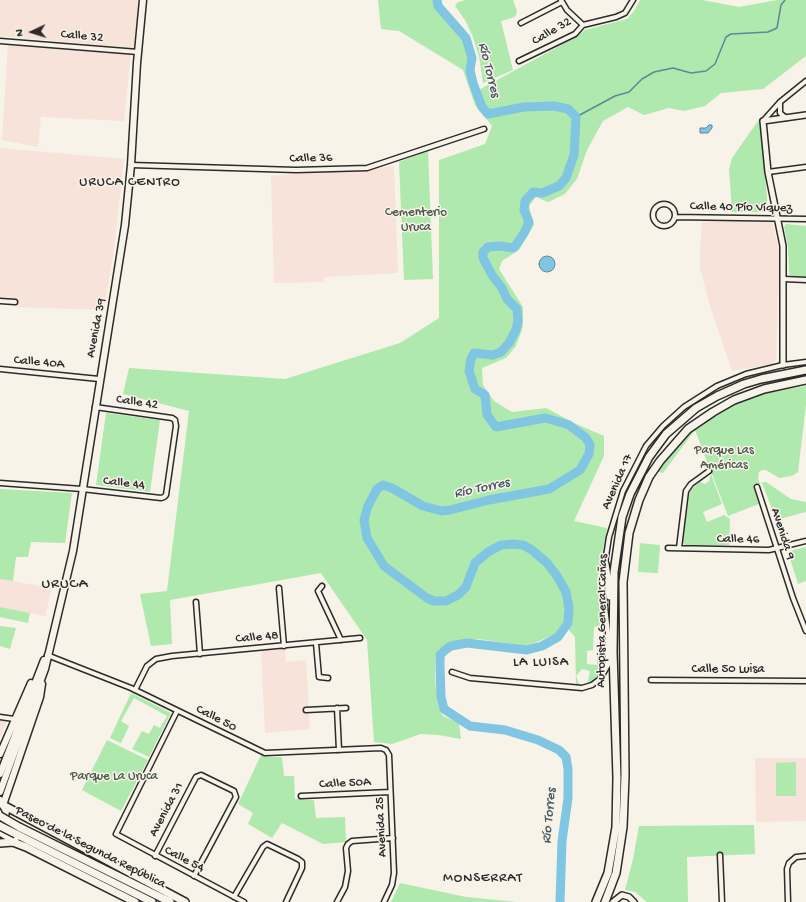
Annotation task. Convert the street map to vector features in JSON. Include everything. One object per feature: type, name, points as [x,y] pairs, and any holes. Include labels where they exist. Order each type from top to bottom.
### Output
[{"type":"highway","name":"Autopista General Cañas","points":[[596,902],[608,873],[616,827],[617,778],[613,620],[615,558],[622,517],[630,494],[649,457],[666,434],[680,421],[717,396],[761,379],[806,370]]},
{"type":"highway","name":"Autopista General Cañas","points":[[605,902],[616,873],[623,827],[625,776],[623,582],[629,533],[638,500],[649,477],[660,461],[688,429],[734,400],[764,389],[806,380]]},
{"type":"highway","points":[[605,564],[613,620]]},
{"type":"highway","points":[[2,803],[185,902]]},
{"type":"highway","name":"Paseo de la Segunda República","points":[[0,816],[19,827],[170,902]]},
{"type":"highway","name":"Paseo de la Segunda República","points":[[0,826],[152,902]]},
{"type":"highway","points":[[0,832],[26,848]]},
{"type":"highway","points":[[0,843],[13,842],[135,902]]},
{"type":"main road","name":"Avenida 39","points":[[0,774],[47,655],[67,580],[99,379],[121,259],[131,165],[138,52],[143,0]]},
{"type":"main road","name":"Avenida 39","points":[[0,792],[42,668]]},
{"type":"main road","points":[[0,754],[25,693],[42,668]]},
{"type":"main road","points":[[0,826],[6,817],[2,803],[40,696],[42,668]]},
{"type":"street","name":"Calle 32","points":[[519,61],[575,34],[583,25],[616,17],[625,13],[633,0]]},
{"type":"street","points":[[521,23],[562,1],[576,20],[583,25]]},
{"type":"street","name":"Calle 32","points":[[0,41],[138,52]]},
{"type":"street","points":[[783,365],[783,246],[768,172],[763,121],[780,102],[806,81]]},
{"type":"street","points":[[780,102],[779,110],[786,118]]},
{"type":"street","points":[[763,121],[806,115]]},
{"type":"street","name":"Calle 36","points":[[131,165],[296,170],[367,168],[484,129]]},
{"type":"street","points":[[768,172],[806,167]]},
{"type":"street","points":[[661,205],[668,205],[674,211],[675,217],[669,225],[662,226],[654,219],[654,212],[661,205]]},
{"type":"street","name":"Calle 40 Pío Víquez","points":[[675,217],[806,219]]},
{"type":"street","points":[[784,279],[806,280]]},
{"type":"street","points":[[0,301],[15,302]]},
{"type":"street","name":"Avenida 17","points":[[452,672],[470,678],[582,688],[592,685],[600,679],[608,665],[608,632],[602,582],[605,564],[617,506],[646,446],[662,426],[694,400],[733,379],[783,365],[806,362]]},
{"type":"street","name":"Calle 40A","points":[[0,369],[99,379]]},
{"type":"street","name":"Calle 42","points":[[95,407],[172,418],[175,420],[176,426],[166,495],[164,497]]},
{"type":"street","points":[[679,548],[686,491],[691,484],[709,471]]},
{"type":"street","name":"Calle 44","points":[[0,483],[82,489],[161,498],[164,497]]},
{"type":"street","name":"Avenida 9","points":[[757,487],[799,616],[806,631]]},
{"type":"street","name":"Calle 46","points":[[668,548],[777,550],[806,541]]},
{"type":"street","points":[[322,586],[318,591],[341,640]]},
{"type":"street","points":[[279,588],[284,646]]},
{"type":"street","points":[[196,602],[200,654]]},
{"type":"street","name":"Calle 48","points":[[134,690],[148,666],[156,659],[172,656],[360,638]]},
{"type":"street","points":[[316,643],[319,677],[328,678]]},
{"type":"street","name":"Calle 50","points":[[47,655],[134,690],[265,753],[381,748],[386,750]]},
{"type":"street","name":"Calle 50 Luisa","points":[[650,680],[806,681]]},
{"type":"street","points":[[337,708],[339,750]]},
{"type":"street","points":[[306,710],[346,708]]},
{"type":"street","name":"Calle 54","points":[[177,711],[116,834],[244,902]]},
{"type":"street","points":[[0,717],[14,719]]},
{"type":"street","name":"Avenida 25","points":[[384,902],[392,885],[394,873],[389,755],[386,750]]},
{"type":"street","name":"Avenida 31","points":[[155,856],[198,775],[236,794],[194,876]]},
{"type":"street","name":"Calle 50A","points":[[301,796],[390,792]]},
{"type":"street","points":[[337,902],[345,887],[347,876],[346,848],[352,841],[392,838]]},
{"type":"street","points":[[234,897],[263,847],[267,844],[302,862],[302,868],[286,902]]},
{"type":"street","points":[[720,855],[722,902]]},
{"type":"street","points":[[788,902],[787,870],[789,863],[792,859],[800,856],[806,856]]},
{"type":"street","points":[[613,902],[622,896],[629,897],[634,902]]},
{"type":"shaded area","points":[[0,0],[139,0],[134,48],[0,36]]},
{"type":"shaded area","points":[[8,45],[131,53],[124,121],[41,117],[38,147],[2,140]]},
{"type":"shaded area","points":[[0,148],[124,159],[114,250],[104,310],[16,307],[16,298],[0,297]]},
{"type":"shaded area","points":[[394,166],[398,273],[324,277],[324,282],[274,283],[271,176]]},
{"type":"shaded area","points":[[702,222],[772,222],[780,253],[776,360],[772,364],[732,371],[710,306],[700,268],[700,248]]},
{"type":"shaded area","points":[[0,579],[52,588],[45,616],[0,607]]},
{"type":"shaded area","points":[[285,648],[286,662],[306,660],[310,729],[265,733],[261,651]]},
{"type":"shaded area","points":[[0,719],[7,721],[0,738]]},
{"type":"shaded area","points":[[755,758],[806,758],[806,821],[756,822]]},
{"type":"green space","points":[[378,0],[435,0],[435,6],[463,40],[469,59],[468,70],[475,92],[576,37],[585,30],[627,19],[634,11],[640,0],[702,0],[739,7],[777,0],[806,0],[806,56],[763,89],[721,93],[705,106],[684,111],[669,108],[644,115],[628,107],[603,121],[587,150],[577,179],[565,194],[548,202],[536,197],[529,206],[534,225],[519,250],[502,261],[499,269],[523,307],[523,327],[516,346],[506,358],[482,368],[483,385],[494,401],[512,412],[546,408],[574,423],[604,436],[604,456],[574,521],[607,528],[597,581],[602,625],[594,627],[593,650],[587,651],[587,664],[597,665],[597,650],[605,649],[605,662],[602,672],[587,686],[576,686],[575,637],[563,623],[555,634],[528,646],[478,639],[455,642],[439,649],[435,658],[435,678],[438,705],[443,716],[459,723],[461,739],[439,735],[421,734],[392,744],[374,742],[367,640],[321,573],[170,600],[172,644],[151,646],[140,594],[167,591],[189,411],[123,394],[129,368],[285,379],[400,343],[439,318],[439,160],[485,144],[492,126],[475,105],[463,70],[399,31],[381,29]],"holes":[[[582,669],[590,671],[587,686],[579,684],[576,676]]]},
{"type":"green space","points":[[466,0],[513,0],[517,11],[515,17],[501,21],[513,70],[483,83],[479,56],[473,37],[465,20],[455,6],[458,2]]},
{"type":"green space","points":[[760,118],[768,209],[764,212],[732,212],[729,169],[732,158]]},
{"type":"green space","name":"Cementerio Uruca","points":[[428,151],[433,279],[404,280],[399,162]]},
{"type":"green space","points":[[786,224],[806,226],[806,277],[793,277],[789,274],[788,247],[784,227]]},
{"type":"green space","points":[[806,366],[806,368],[767,374],[749,380],[748,377],[766,372]]},
{"type":"green space","name":"Parque Las Américas","points":[[806,386],[806,405],[798,472],[792,476],[779,478],[766,470],[762,470],[759,472],[758,479],[760,483],[766,482],[791,499],[806,502],[806,512],[776,520],[762,483],[753,487],[759,504],[728,516],[695,430],[663,473],[655,471],[671,451],[694,429],[728,407],[767,393]]},
{"type":"green space","points":[[106,413],[160,420],[150,492],[96,485]]},
{"type":"green space","points":[[711,474],[722,504],[703,512],[707,522],[724,515],[730,519],[729,545],[685,545],[683,542],[690,491],[700,482],[705,484],[709,481]]},
{"type":"green space","points":[[0,489],[72,493],[65,543],[31,542],[28,557],[16,557],[13,581],[0,579]]},
{"type":"green space","points":[[640,543],[660,545],[658,573],[638,572]]},
{"type":"green space","points":[[806,547],[806,581],[798,584],[789,555],[793,550]]},
{"type":"green space","points":[[0,607],[30,613],[28,623],[0,617]]},
{"type":"green space","points":[[0,626],[16,628],[10,649],[0,646]]},
{"type":"green space","points":[[131,693],[171,713],[149,757],[132,749],[142,731],[149,734],[154,725],[160,728],[167,716],[134,698],[121,721],[129,726],[121,743],[110,738]]},
{"type":"green space","name":"Parque La Uruca","points":[[107,740],[148,760],[121,811],[82,790]]},
{"type":"green space","points":[[261,755],[269,757],[282,757],[284,776],[294,776],[295,799],[314,800],[316,818],[345,817],[346,842],[323,844],[282,823],[272,838],[248,824],[253,813],[238,804]]},
{"type":"green space","points":[[796,762],[796,796],[776,796],[776,763]]},
{"type":"green space","points":[[754,825],[755,854],[687,857],[688,902],[647,902],[635,892],[625,890],[639,826]]},
{"type":"green space","points":[[400,883],[466,897],[517,902],[391,902]]},
{"type":"water","points":[[709,125],[712,125],[712,128],[708,133],[700,133],[700,128],[706,128]]},
{"type":"water","points":[[547,256],[554,261],[555,264],[550,271],[547,272],[540,267],[539,264],[544,257]]},
{"type":"waterway","name":"Río Torres","points":[[437,0],[438,6],[466,38],[472,58],[470,70],[473,83],[482,107],[488,114],[524,107],[554,106],[568,109],[576,117],[574,155],[566,178],[559,186],[542,193],[533,192],[525,201],[524,210],[529,222],[524,233],[513,248],[500,246],[488,247],[483,252],[483,258],[492,275],[502,288],[507,299],[517,309],[518,321],[516,330],[509,343],[501,352],[493,355],[474,353],[471,359],[469,371],[475,389],[485,395],[487,415],[496,427],[545,418],[556,421],[569,425],[586,438],[590,445],[589,454],[580,470],[549,489],[489,500],[450,510],[442,511],[423,506],[392,488],[383,485],[377,489],[368,506],[364,520],[367,538],[384,566],[427,598],[434,601],[446,601],[458,595],[466,587],[475,563],[488,552],[501,545],[513,544],[523,545],[532,550],[547,563],[557,576],[566,592],[569,608],[568,623],[558,637],[542,646],[527,650],[467,643],[451,646],[440,655],[441,697],[444,709],[470,726],[505,730],[538,740],[559,750],[566,757],[568,769],[568,798],[562,841],[560,902]]},
{"type":"waterway","points":[[576,117],[615,96],[629,92],[642,79],[654,72],[673,68],[691,73],[706,71],[715,64],[726,37],[731,34],[768,32],[777,28],[781,5],[785,0]]},
{"type":"district","name":"URUCA CENTRO","points":[[130,183]]},
{"type":"district","name":"URUCA","points":[[65,585]]},
{"type":"district","name":"LA LUISA","points":[[541,663]]},
{"type":"district","name":"MONSERRAT","points":[[483,879]]}]
